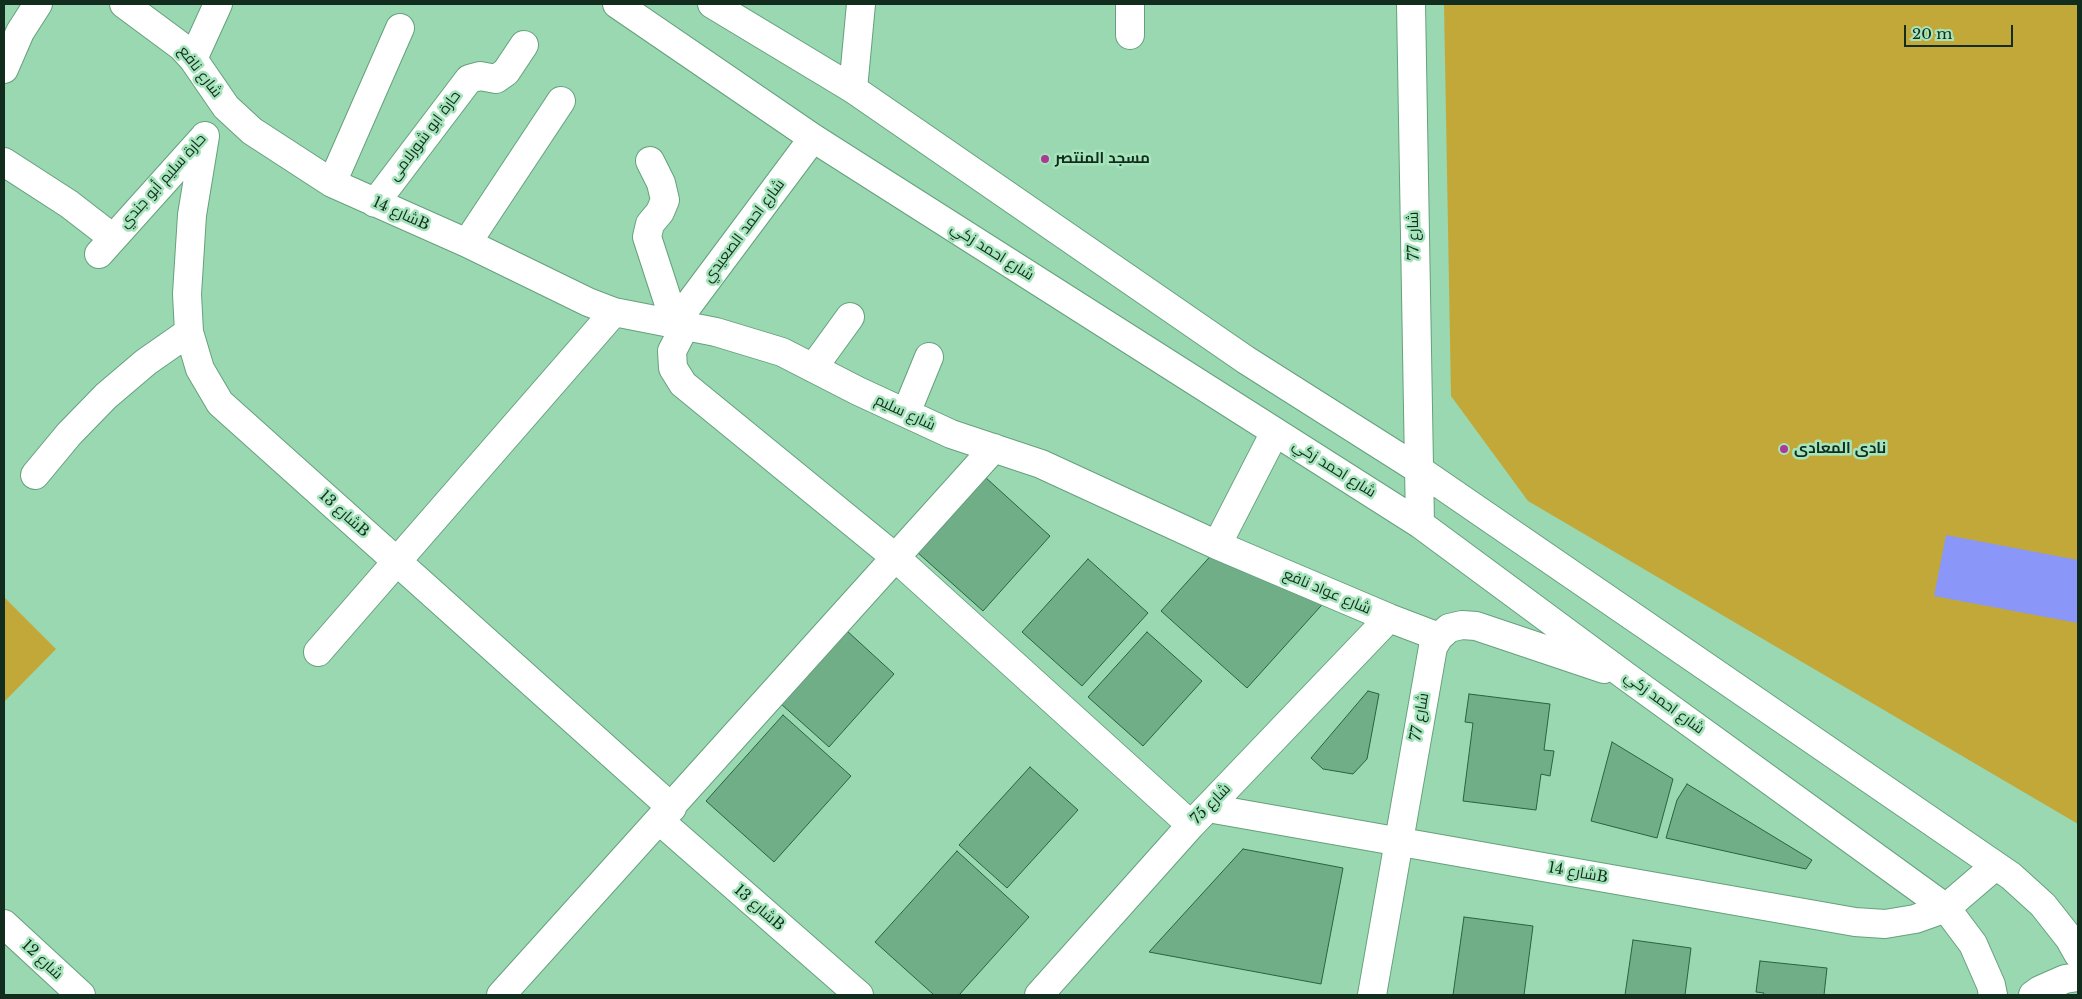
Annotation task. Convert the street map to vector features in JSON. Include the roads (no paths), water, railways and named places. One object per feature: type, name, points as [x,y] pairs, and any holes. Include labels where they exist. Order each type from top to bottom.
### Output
[{"type":"street","points":[[4,69],[20,32],[38,4]]},
{"type":"street","name":"شارع نافع","points":[[124,4],[182,47],[193,59],[226,107]]},
{"type":"street","points":[[193,59],[218,4]]},
{"type":"street","name":"شارع احمد زكي","points":[[618,4],[813,138],[1420,524],[1627,677],[1946,908],[1973,944],[1991,985],[1993,995]]},
{"type":"street","points":[[712,4],[853,89],[1246,360],[1418,469],[2011,876],[2043,905],[2070,938],[2078,954]]},
{"type":"street","points":[[853,89],[861,4]]},
{"type":"street","points":[[1130,4],[1130,35]]},
{"type":"street","name":"شارع 77","points":[[1411,4],[1420,524]]},
{"type":"street","points":[[332,182],[400,28]]},
{"type":"street","name":"حارة ابو شورلامى","points":[[375,203],[469,79],[480,76],[496,79],[506,72],[524,45]]},
{"type":"street","points":[[467,243],[561,101]]},
{"type":"street","name":"شارع 14B","points":[[226,107],[252,131],[332,182],[467,243],[588,302]]},
{"type":"street","name":"حارة سليم أبو جندي","points":[[4,162],[69,204],[106,246],[205,136],[226,107]]},
{"type":"street","name":"شارع 13B","points":[[205,136],[197,175],[188,254],[186,294],[189,332],[200,369],[220,404],[397,561],[859,995]]},
{"type":"street","name":"شارع احمد الصعيدي","points":[[813,138],[680,325],[672,351],[674,368],[683,384],[896,558],[1200,816]]},
{"type":"street","points":[[650,161],[661,183],[665,200],[660,212],[650,224],[647,237],[680,325]]},
{"type":"street","name":"شارع سليم","points":[[588,302],[614,312],[716,332],[782,352],[952,434],[1041,464],[1217,545]]},
{"type":"street","points":[[318,652],[614,312]]},
{"type":"street","points":[[813,368],[850,317]]},
{"type":"street","points":[[35,474],[69,434],[106,396],[146,362],[189,332]]},
{"type":"street","points":[[906,413],[929,357]]},
{"type":"street","points":[[1217,545],[1275,432]]},
{"type":"street","points":[[502,995],[994,448]]},
{"type":"street","name":"شارع عواد نافع","points":[[1217,545],[1438,637]]},
{"type":"street","name":"شارع 75","points":[[1039,995],[1200,816],[1389,618]]},
{"type":"street","points":[[1438,637],[1449,628],[1462,625],[1476,626],[1627,677]]},
{"type":"street","name":"شارع 77","points":[[1372,995],[1433,647],[1438,637]]},
{"type":"street","name":"شارع 14B","points":[[1200,816],[1399,841],[1855,922],[1885,924],[1915,919],[1946,908]]},
{"type":"street","points":[[1946,908],[1995,866]]},
{"type":"street","name":"شارع 12","points":[[4,924],[81,995]]},
{"type":"street","points":[[2033,995],[2065,979],[2078,977]]},
{"type":"water","points":[[1946,535],[2078,560],[2078,623],[1934,596]]},
{"type":"place","name":"مسجد المنتصر","points":[[1045,159]]},
{"type":"place","name":"نادى المعادى","points":[[1784,449]]}]
